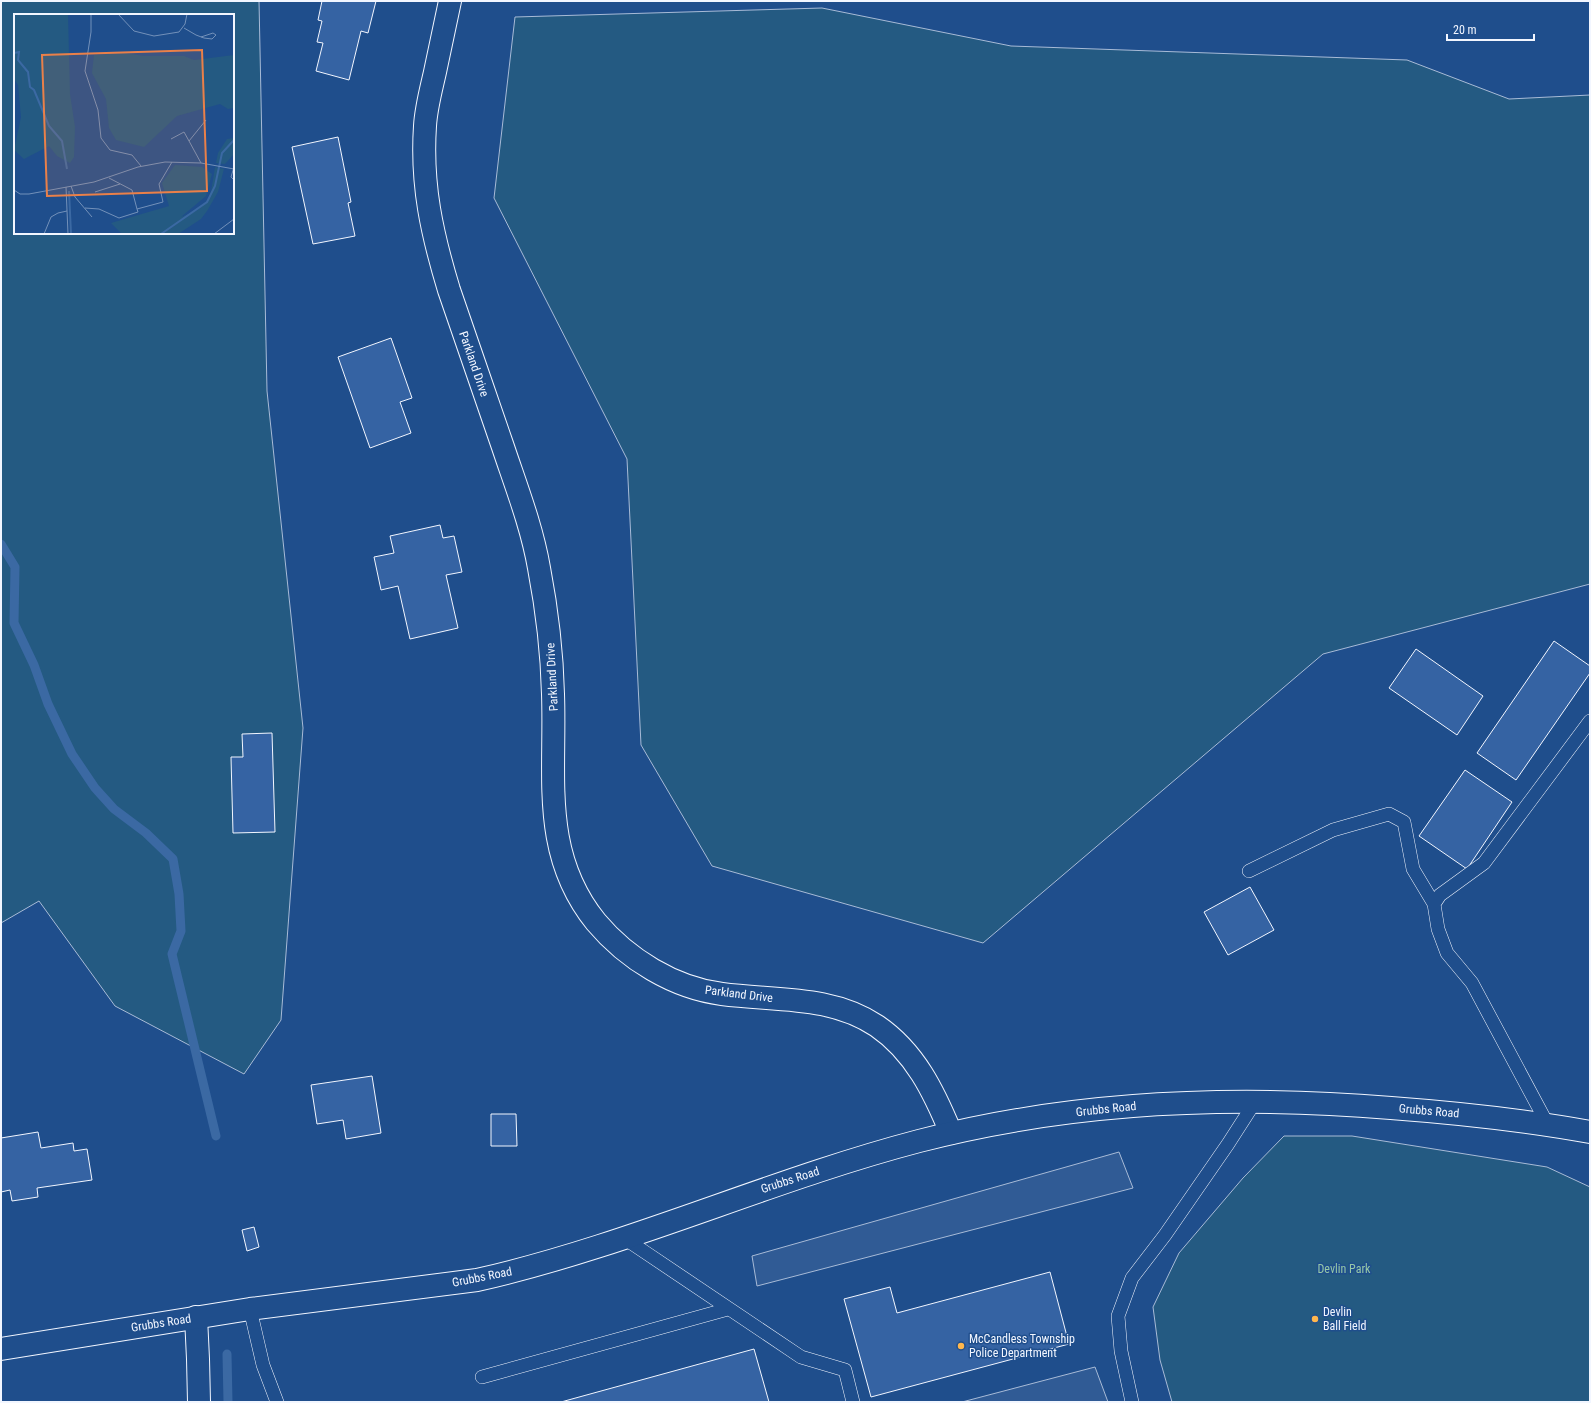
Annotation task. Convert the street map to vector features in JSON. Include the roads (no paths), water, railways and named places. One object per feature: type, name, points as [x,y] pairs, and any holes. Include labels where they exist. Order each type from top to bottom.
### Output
[{"type":"street","name":"Parkland Drive","points":[[450,1],[429,99],[425,125],[424,173],[427,202],[438,254],[449,290],[526,517],[539,565],[550,647],[553,695],[553,798],[555,820],[558,842],[566,870],[576,893],[596,921],[619,946],[647,966],[670,979],[702,990],[721,994],[808,1001],[835,1006],[878,1026],[909,1055],[923,1074],[936,1096],[951,1133]]},
{"type":"street","name":"Grubbs Road","points":[[1,1349],[250,1309],[477,1280],[552,1261],[624,1238],[789,1180],[920,1140],[1042,1116],[1109,1108],[1187,1102],[1255,1102],[1369,1106],[1476,1115],[1590,1132]]},
{"type":"street","points":[[196,1317],[198,1402]]},
{"type":"lane","points":[[1434,904],[1440,895],[1484,863],[1590,721]]},
{"type":"lane","points":[[1249,872],[1333,830],[1389,814],[1404,822],[1413,869],[1434,904],[1438,928],[1448,953],[1472,983],[1548,1125]]},
{"type":"lane","points":[[1132,1402],[1120,1351],[1118,1316],[1132,1278],[1169,1229],[1255,1102]]},
{"type":"lane","points":[[624,1238],[801,1357],[845,1370],[853,1402]]},
{"type":"lane","points":[[250,1309],[263,1365],[277,1402]]},
{"type":"lane","points":[[482,1377],[728,1309]]},
{"type":"waterway","points":[[1,544],[15,567],[14,623],[34,665],[48,704],[72,754],[95,788],[114,809],[146,833],[173,859],[179,894],[181,931],[172,954],[216,1136]]},
{"type":"waterway","points":[[227,1354],[228,1402]]},
{"type":"place","name":"Devlin Ball Field","points":[[1315,1319]]},
{"type":"place","name":"McCandless Township Police Department","points":[[961,1346]]},
{"type":"park label","name":"Devlin Park","points":[[1344,1269]]}]
